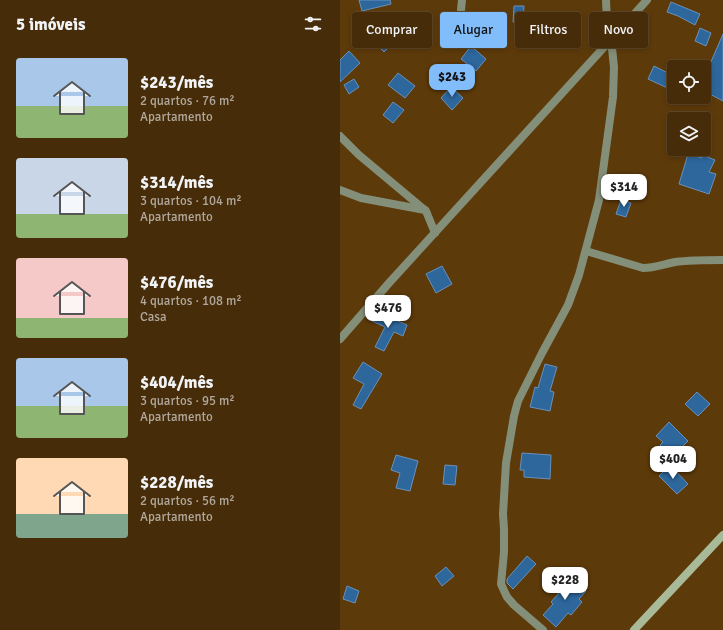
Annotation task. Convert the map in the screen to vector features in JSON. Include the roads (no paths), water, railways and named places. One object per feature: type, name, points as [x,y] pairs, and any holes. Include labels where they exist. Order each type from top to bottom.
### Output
[{"type":"street","points":[[461,10],[462,0]]},
{"type":"street","points":[[606,0],[606,12]]},
{"type":"street","points":[[636,12],[647,0]]},
{"type":"street","points":[[340,339],[603,48]]},
{"type":"street","points":[[543,630],[514,605],[507,597],[501,584],[504,552],[503,514],[506,463],[518,401],[568,306],[580,275],[599,200],[613,97],[614,67],[612,48]]},
{"type":"street","points":[[340,136],[359,156],[426,211],[435,233]]},
{"type":"street","points":[[340,190],[361,198],[426,211]]},
{"type":"street","points":[[586,251],[643,268],[674,262],[723,260]]},
{"type":"street","points":[[634,630],[723,534]]}]
